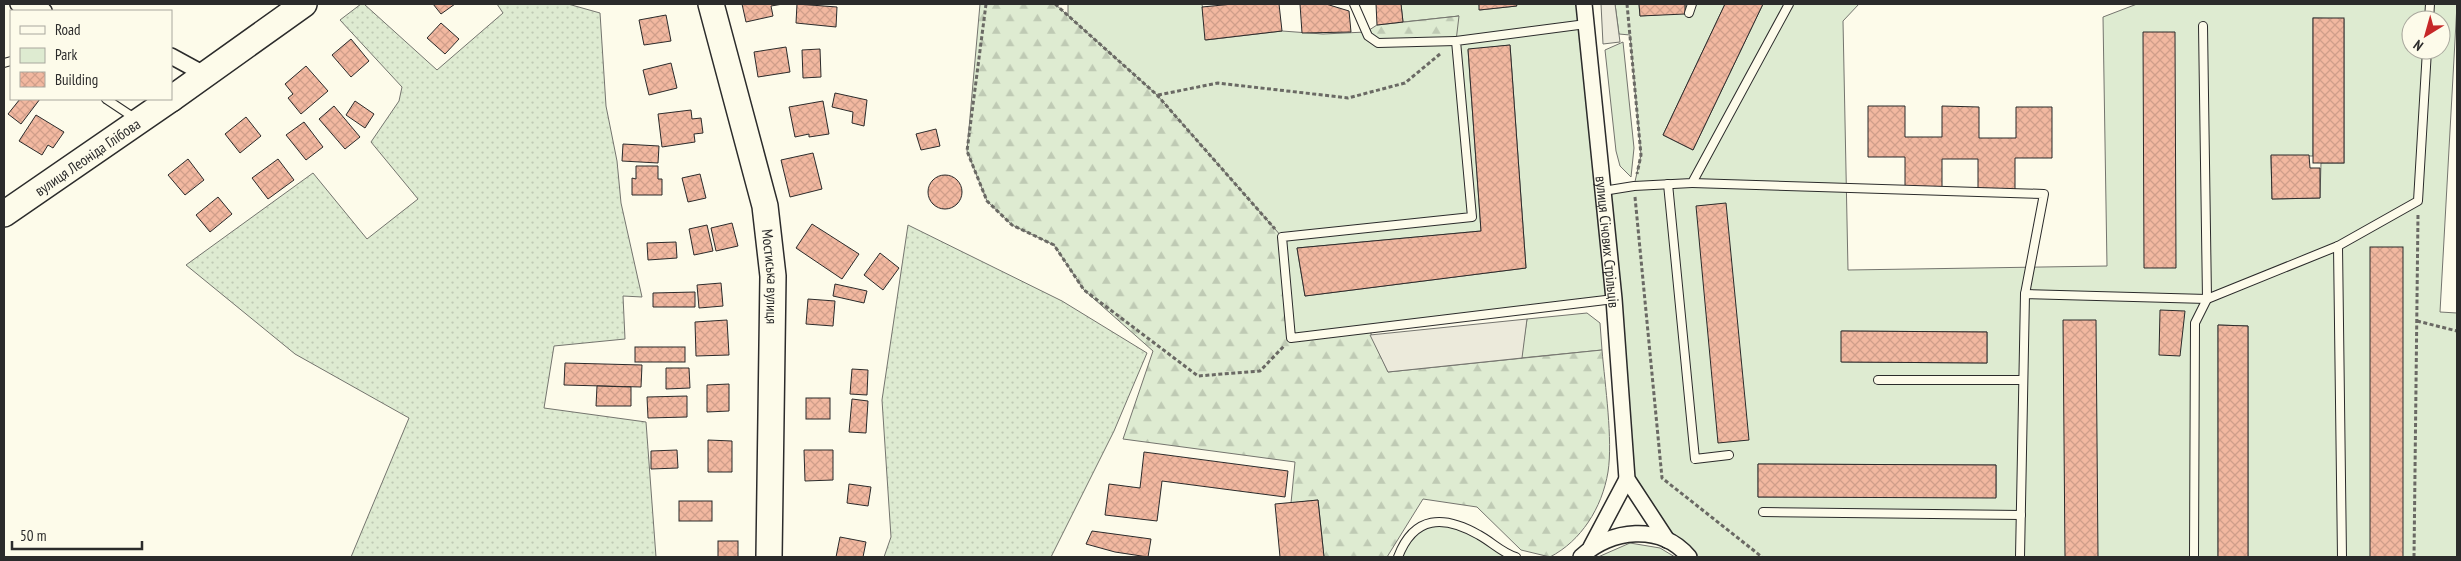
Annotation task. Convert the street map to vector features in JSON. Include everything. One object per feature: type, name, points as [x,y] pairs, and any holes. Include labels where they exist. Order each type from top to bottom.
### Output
[{"type":"main road","name":"вулиця Леоніда Глібова","points":[[172,98],[304,4]]},
{"type":"main road","name":"Мостиська вулиця","points":[[711,4],[765,206],[773,276],[770,557]]},
{"type":"main road","name":"вулиця Леоніда Глібова","points":[[4,214],[170,100]]},
{"type":"street","points":[[18,4],[40,10]]},
{"type":"street","name":"вулиця Січових Стрільців","points":[[1584,4],[1614,299],[1627,480],[1667,540]]},
{"type":"street","points":[[172,57],[204,74]]},
{"type":"street","points":[[1586,552],[1627,480]]},
{"type":"street","points":[[1586,552],[1608,538],[1634,533],[1667,540],[1690,557]]},
{"type":"lane","points":[[1354,4],[1368,36],[1378,44],[1456,41],[1586,24]]},
{"type":"lane","points":[[1689,13],[1692,4]]},
{"type":"lane","points":[[1692,183],[1789,4]]},
{"type":"lane","points":[[2194,557],[2195,323],[2207,299],[2203,26]]},
{"type":"lane","points":[[1456,41],[1472,217],[1282,237],[1291,338],[1614,299]]},
{"type":"lane","points":[[2025,294],[2207,299],[2338,246],[2418,201],[2426,60]]},
{"type":"lane","points":[[107,100],[140,122]]},
{"type":"lane","points":[[1603,191],[1634,186],[1692,183],[2044,194],[2025,294],[2020,557]]},
{"type":"lane","points":[[1668,184],[1695,459],[1729,455]]},
{"type":"lane","points":[[2338,246],[2342,557]]},
{"type":"lane","points":[[1878,380],[2023,380]]},
{"type":"lane","points":[[1763,512],[2021,515]]},
{"type":"lane","points":[[1398,557],[1412,532],[1421,525],[1436,520],[1454,523],[1478,534],[1513,557]]},
{"type":"path","points":[[986,4],[967,152],[987,201],[1012,225],[1054,246],[1084,290],[1198,376],[1260,371],[1291,338]]},
{"type":"path","points":[[1055,4],[1157,95],[1282,237]]},
{"type":"path","points":[[1627,4],[1641,155],[1634,186],[1662,478],[1762,557]]},
{"type":"path","points":[[1157,95],[1218,83],[1348,98],[1405,83],[1456,41]]},
{"type":"path","points":[[2414,557],[2418,201]]},
{"type":"path","points":[[2417,321],[2457,331]]},
{"type":"green space","points":[[361,4],[364,4],[437,70],[503,13],[497,4],[568,4],[600,13],[606,106],[617,161],[621,203],[642,297],[623,296],[625,339],[554,346],[544,408],[646,422],[656,557],[351,557],[409,418],[295,354],[186,265],[313,173],[367,239],[418,199],[371,142],[399,101],[402,87],[340,20]]},
{"type":"green space","points":[[980,4],[1055,4],[1157,95],[1282,237],[1291,338],[1369,329],[1388,372],[1602,350],[1610,444],[1608,472],[1601,498],[1580,533],[1550,557],[1521,550],[1477,507],[1423,499],[1387,557],[1324,557],[1318,500],[1291,503],[1295,462],[1123,439],[1153,351],[1084,290],[1054,245],[1012,225],[987,201],[967,151]]},
{"type":"green space","points":[[1068,4],[1202,4],[1206,40],[1282,31],[1323,34],[1366,32],[1459,16],[1403,22],[1401,4],[1479,4],[1480,10],[1516,6],[1516,4],[1584,4],[1603,190],[1634,186],[1641,155],[1630,35],[1619,34],[1615,4],[1639,4],[1640,16],[1685,13],[1685,4],[1725,4],[1663,135],[1693,150],[1763,4],[1859,4],[1843,21],[1848,270],[2107,266],[2103,17],[2137,4],[2457,4],[2440,312],[2457,313],[2457,557],[2248,557],[2248,326],[2218,325],[2218,557],[1689,557],[1627,479],[1612,299],[1291,338],[1068,15]],"holes":[[[2313,18],[2344,19],[2344,163],[2321,163],[2320,198],[2272,199],[2271,156],[2313,156]],[[1510,45],[1526,268],[1305,296],[1297,248],[1481,231],[1468,50]],[[1842,331],[1987,332],[1987,363],[1842,362]],[[1758,464],[1996,465],[1996,497],[1758,497]]]},
{"type":"green space","points":[[1459,16],[1456,41],[1387,45],[1366,32],[1377,25]]},
{"type":"green space","points":[[1623,42],[1634,148],[1631,177],[1620,166],[1616,151],[1605,50]]},
{"type":"green space","points":[[908,225],[1062,301],[1147,353],[1114,431],[1051,557],[884,557],[891,537],[882,400]]},
{"type":"green space","points":[[1587,313],[1600,323],[1602,350],[1521,358],[1527,319]]},
{"type":"green space","points":[[1436,521],[1478,534],[1505,557],[1400,557],[1413,532]]},
{"type":"green space","points":[[1630,543],[1660,548],[1675,557],[1598,557]]},
{"type":"shaded area","points":[[1601,4],[1615,4],[1620,42],[1603,44]]},
{"type":"shaded area","points":[[1527,319],[1522,358],[1388,372],[1370,335]]},
{"type":"building","points":[[433,4],[455,4],[441,14]]},
{"type":"building","points":[[742,4],[783,4],[771,6],[773,16],[746,22]]},
{"type":"building","points":[[797,4],[837,7],[836,27],[796,23]]},
{"type":"building","points":[[1233,4],[1279,4],[1282,31],[1205,40],[1202,7]]},
{"type":"building","points":[[1300,4],[1326,4],[1349,11],[1351,32],[1302,33]]},
{"type":"building","points":[[1376,4],[1401,4],[1403,22],[1377,25]]},
{"type":"building","points":[[1479,4],[1516,4],[1517,6],[1479,10]]},
{"type":"building","points":[[1639,4],[1685,4],[1685,14],[1640,16]]},
{"type":"building","points":[[1725,4],[1763,4],[1693,150],[1663,135]]},
{"type":"building","points":[[666,15],[671,41],[644,45],[639,20]]},
{"type":"building","points":[[2313,18],[2344,18],[2344,163],[2313,163]]},
{"type":"building","points":[[441,23],[459,39],[445,54],[427,38]]},
{"type":"building","points":[[2143,32],[2175,32],[2176,268],[2144,268]]},
{"type":"building","points":[[351,39],[369,61],[351,77],[332,55]]},
{"type":"building","points":[[1510,45],[1526,268],[1305,296],[1297,248],[1481,231],[1468,49]]},
{"type":"building","points":[[786,47],[790,72],[758,77],[754,52]]},
{"type":"building","points":[[820,49],[821,77],[803,78],[802,50]]},
{"type":"building","points":[[671,63],[677,88],[649,95],[643,70]]},
{"type":"building","points":[[306,66],[328,91],[301,114],[288,98],[293,94],[285,84]]},
{"type":"building","points":[[835,93],[867,100],[864,126],[852,123],[853,112],[832,107]]},
{"type":"building","points":[[19,100],[39,100],[21,124],[8,114]]},
{"type":"building","points":[[355,101],[374,114],[365,128],[346,115]]},
{"type":"building","points":[[823,101],[829,134],[809,137],[809,134],[795,137],[789,107]]},
{"type":"building","points":[[334,106],[360,137],[345,149],[319,119]]},
{"type":"building","points":[[1868,106],[1905,106],[1905,137],[1942,137],[1942,106],[1979,107],[1979,138],[2016,138],[2016,107],[2052,107],[2052,158],[2015,158],[2015,190],[1978,190],[1978,159],[1942,159],[1942,190],[1905,190],[1905,157],[1868,157]]},
{"type":"building","points":[[691,110],[692,119],[701,118],[703,133],[694,134],[695,142],[662,147],[658,114]]},
{"type":"building","points":[[36,115],[64,132],[53,148],[48,145],[42,155],[19,141]]},
{"type":"building","points":[[246,117],[261,136],[240,153],[225,134]]},
{"type":"building","points":[[304,122],[323,147],[306,160],[286,135]]},
{"type":"building","points":[[936,129],[940,146],[921,150],[916,134]]},
{"type":"building","points":[[623,144],[659,146],[658,163],[622,161]]},
{"type":"building","points":[[813,153],[822,189],[790,197],[781,160]]},
{"type":"building","points":[[2271,155],[2309,155],[2310,168],[2320,168],[2320,198],[2272,199]]},
{"type":"building","points":[[188,159],[204,180],[185,195],[168,175]]},
{"type":"building","points":[[278,159],[294,180],[268,199],[252,178]]},
{"type":"building","points":[[636,166],[658,166],[658,179],[662,179],[662,195],[632,195],[632,178],[636,179]]},
{"type":"building","points":[[700,174],[706,198],[688,202],[682,178]]},
{"type":"building","points":[[945,175],[957,180],[962,192],[957,204],[945,209],[933,204],[928,192],[933,180]]},
{"type":"building","points":[[218,197],[232,214],[210,232],[196,215]]},
{"type":"building","points":[[1726,203],[1749,440],[1718,443],[1696,206]]},
{"type":"building","points":[[732,223],[738,246],[716,251],[711,228]]},
{"type":"building","points":[[812,224],[859,254],[842,279],[796,248]]},
{"type":"building","points":[[707,225],[713,251],[694,255],[689,229]]},
{"type":"building","points":[[676,242],[677,258],[648,260],[647,243]]},
{"type":"building","points":[[2370,247],[2403,247],[2403,557],[2370,557]]},
{"type":"building","points":[[880,253],[899,268],[883,290],[864,275]]},
{"type":"building","points":[[721,283],[723,306],[699,308],[697,285]]},
{"type":"building","points":[[835,284],[867,291],[864,303],[833,296]]},
{"type":"building","points":[[695,292],[695,307],[653,307],[653,293]]},
{"type":"building","points":[[808,299],[835,301],[833,326],[806,324]]},
{"type":"building","points":[[2160,310],[2185,311],[2180,356],[2159,355]]},
{"type":"building","points":[[727,320],[729,355],[696,356],[695,322]]},
{"type":"building","points":[[2063,320],[2096,320],[2098,557],[2065,557]]},
{"type":"building","points":[[2218,325],[2248,326],[2248,557],[2218,557]]},
{"type":"building","points":[[1841,331],[1987,332],[1987,363],[1841,362]]},
{"type":"building","points":[[635,347],[685,347],[685,362],[635,362]]},
{"type":"building","points":[[565,363],[642,365],[641,387],[564,385]]},
{"type":"building","points":[[666,368],[689,368],[690,388],[666,389]]},
{"type":"building","points":[[852,369],[868,370],[867,395],[850,394]]},
{"type":"building","points":[[729,384],[729,411],[707,412],[707,385]]},
{"type":"building","points":[[597,386],[631,387],[631,406],[596,406]]},
{"type":"building","points":[[687,396],[687,417],[648,418],[647,397]]},
{"type":"building","points":[[806,398],[830,398],[830,419],[806,419]]},
{"type":"building","points":[[852,399],[868,401],[866,433],[849,432]]},
{"type":"building","points":[[708,440],[732,441],[732,472],[708,472]]},
{"type":"building","points":[[677,450],[678,468],[651,469],[651,451]]},
{"type":"building","points":[[804,450],[833,450],[833,480],[805,481]]},
{"type":"building","points":[[1144,452],[1288,471],[1285,497],[1162,481],[1157,521],[1105,515],[1109,484],[1140,488]]},
{"type":"building","points":[[1758,464],[1996,465],[1996,498],[1758,497]]},
{"type":"building","points":[[849,484],[871,487],[868,506],[847,503]]},
{"type":"building","points":[[1318,500],[1324,557],[1280,557],[1275,504]]},
{"type":"building","points":[[679,501],[712,501],[712,521],[679,521]]},
{"type":"building","points":[[1092,531],[1151,539],[1148,557],[1115,552],[1086,544]]},
{"type":"building","points":[[840,537],[866,542],[863,557],[836,557]]},
{"type":"building","points":[[718,541],[738,541],[738,557],[718,557]]}]
